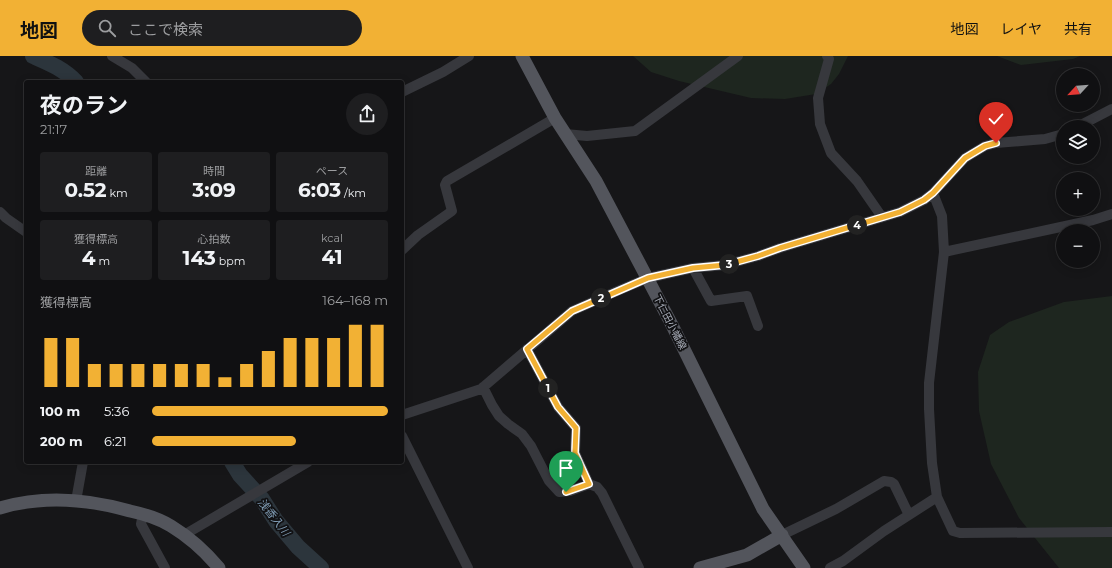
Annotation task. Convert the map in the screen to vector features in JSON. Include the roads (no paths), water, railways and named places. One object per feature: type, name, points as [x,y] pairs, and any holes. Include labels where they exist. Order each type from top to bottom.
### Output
[{"type":"main road","name":"下仁田小幡線","points":[[522,56],[554,118],[596,181],[648,278],[763,508],[804,568]]},
{"type":"main road","points":[[0,508],[27,502],[55,500],[98,503],[143,514],[170,525],[206,552],[219,568]]},
{"type":"main road","points":[[700,568],[747,555],[782,535]]},
{"type":"street","points":[[112,56],[132,68],[144,80]]},
{"type":"street","points":[[404,91],[443,72],[470,56]]},
{"type":"street","points":[[565,134],[587,136],[635,131],[738,56]]},
{"type":"street","points":[[827,56],[829,59],[818,98],[820,124],[831,153],[857,181],[882,217]]},
{"type":"street","points":[[1091,120],[1112,109]]},
{"type":"street","points":[[404,248],[418,235],[452,211],[445,185],[447,181],[554,118]]},
{"type":"street","points":[[404,414],[481,389],[572,311],[648,278],[693,268],[725,265],[752,258],[900,212],[924,200],[933,193],[965,158],[985,146],[996,143],[1045,139],[1056,136]]},
{"type":"street","points":[[933,193],[942,216],[944,252],[935,320],[929,390],[932,463],[937,497],[953,531],[960,533],[1112,532]]},
{"type":"street","points":[[0,212],[24,231]]},
{"type":"street","points":[[944,252],[1093,220],[1112,214]]},
{"type":"street","points":[[693,268],[711,301],[747,296],[758,326]]},
{"type":"street","points":[[527,349],[558,407],[576,428],[575,453],[589,484],[597,488],[602,493],[639,568]]},
{"type":"street","points":[[483,387],[499,416],[522,434],[531,446],[550,481],[559,492],[570,492],[589,484]]},
{"type":"street","points":[[404,440],[468,568]]},
{"type":"street","points":[[76,501],[83,464]]},
{"type":"street","points":[[184,535],[305,464]]},
{"type":"street","points":[[782,535],[836,509],[884,481],[894,484],[909,515]]},
{"type":"street","points":[[830,568],[843,561],[884,531],[937,497]]},
{"type":"street","points":[[143,514],[141,524],[165,568]]},
{"type":"waterway","name":"浅香入川","points":[[33,56],[61,70],[74,80]]},
{"type":"waterway","name":"浅香入川","points":[[233,464],[240,475],[262,499],[276,521],[298,547],[321,568]]}]
